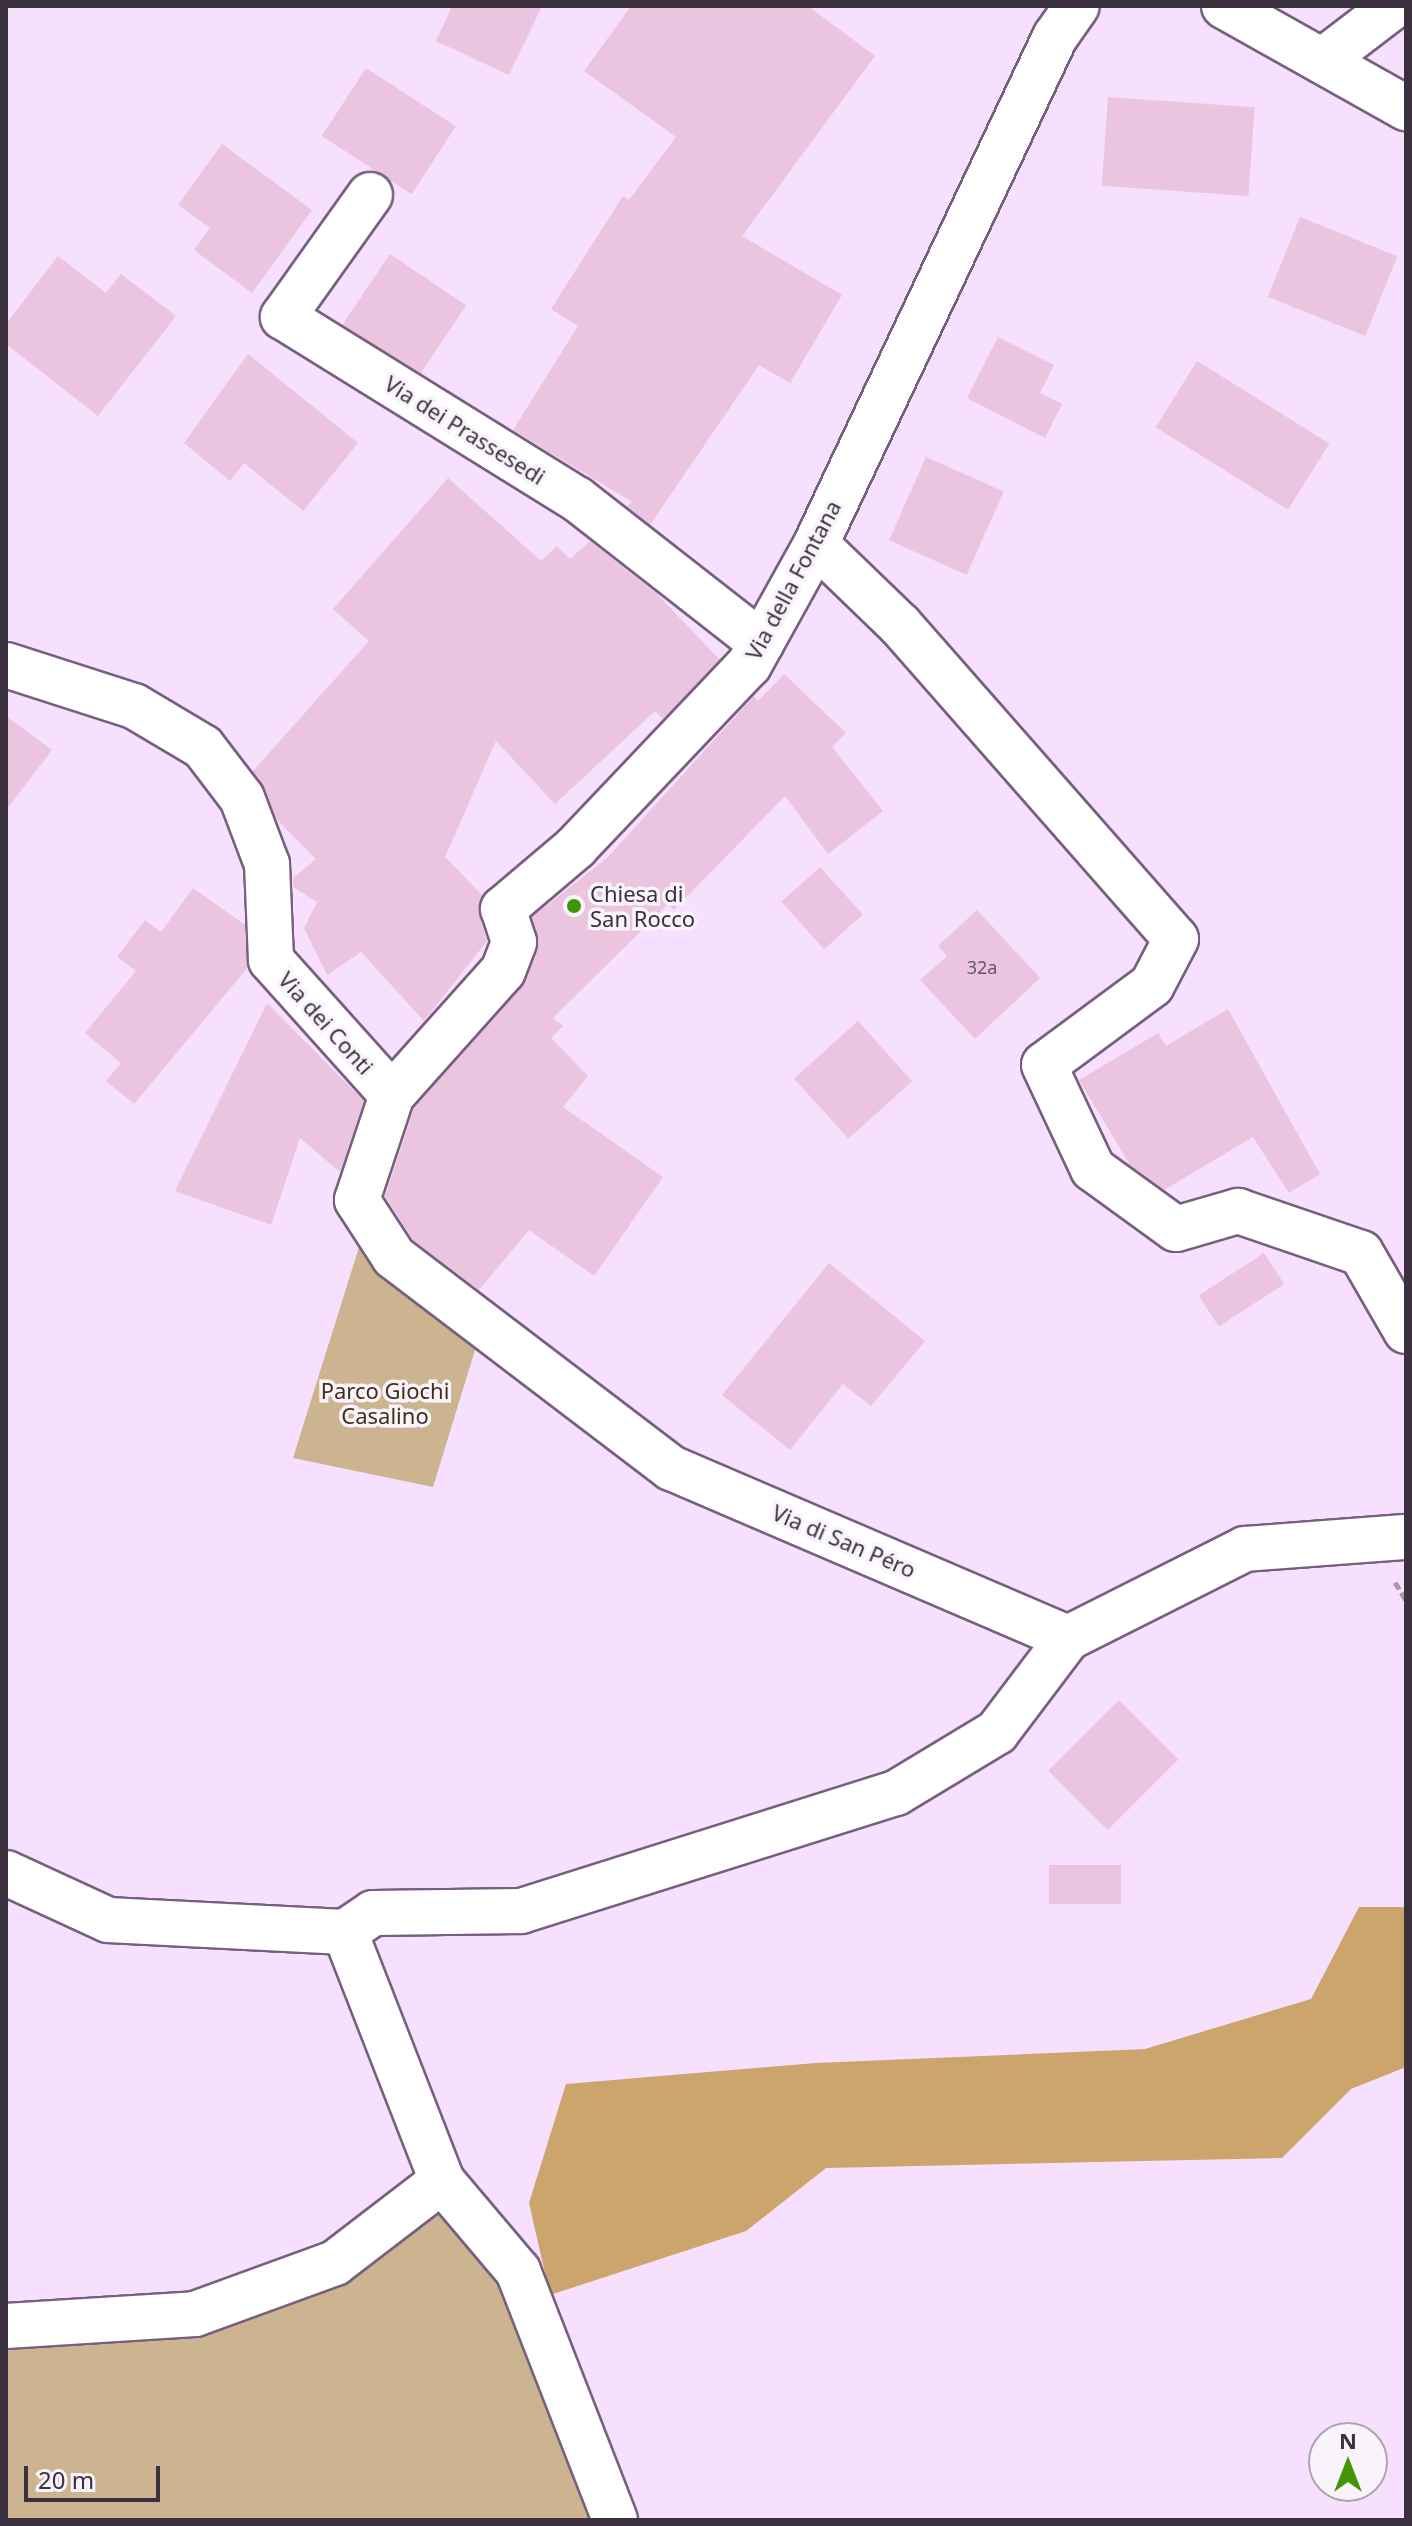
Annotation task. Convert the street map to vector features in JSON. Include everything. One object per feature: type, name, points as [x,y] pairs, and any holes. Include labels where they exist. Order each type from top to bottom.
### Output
[{"type":"street","name":"Via della Fontana","points":[[357,1200],[392,1095],[503,971],[514,942],[503,909],[576,847],[749,665],[816,544],[1055,37],[1077,6]]},
{"type":"street","points":[[1224,6],[1406,108]]},
{"type":"street","points":[[1322,61],[1394,6]]},
{"type":"street","name":"Via dei Prassesedi","points":[[370,195],[283,317],[577,499],[761,643]]},
{"type":"street","points":[[816,544],[921,648],[1176,939],[1152,985],[1044,1065],[1093,1169],[1176,1229],[1238,1211],[1361,1253],[1406,1331]]},
{"type":"street","name":"Via dei Conti","points":[[6,665],[134,706],[203,747],[242,798],[267,864],[271,960],[392,1095]]},
{"type":"street","name":"Via di San Péro","points":[[357,1200],[394,1257],[671,1468],[1068,1638]]},
{"type":"street","points":[[6,1873],[108,1920],[345,1932],[373,1913],[521,1911],[896,1793],[997,1732],[1068,1638],[1245,1549],[1406,1537]]},
{"type":"street","points":[[345,1932],[442,2181],[518,2271],[615,2520]]},
{"type":"street","points":[[6,2326],[195,2314],[335,2263],[442,2181]]},
{"type":"green space","name":"Parco Giochi Casalino","points":[[359,1247],[483,1324],[433,1487],[293,1458]]},
{"type":"green space","points":[[441,2193],[512,2274],[605,2520],[6,2520],[6,2335],[215,2333],[340,2270]]},
{"type":"shaded area","points":[[1359,1907],[1406,1907],[1406,2067],[1351,2089],[1282,2158],[826,2168],[746,2231],[550,2295],[529,2203],[566,2084],[816,2063],[1145,2049],[1311,1999]]},
{"type":"building","points":[[452,6],[542,6],[509,75],[436,41]]},
{"type":"building","points":[[631,6],[808,6],[875,56],[742,236],[842,295],[790,383],[759,365],[650,525],[627,506],[632,502],[513,430],[578,326],[551,309],[623,196],[629,200],[676,137],[584,71]]},
{"type":"building","points":[[366,68],[456,126],[412,194],[322,136]]},
{"type":"building","points":[[1108,97],[1255,107],[1248,196],[1102,186]]},
{"type":"building","points":[[222,144],[312,210],[252,293],[194,250],[210,228],[178,205]]},
{"type":"building","points":[[1300,217],[1397,256],[1365,336],[1268,297]]},
{"type":"building","points":[[390,254],[466,305],[419,376],[342,324]]},
{"type":"building","points":[[58,256],[106,293],[121,274],[176,316],[98,416],[6,344],[6,324]]},
{"type":"building","points":[[998,337],[1054,365],[1040,393],[1062,404],[1045,438],[967,398]]},
{"type":"building","points":[[248,354],[358,443],[303,511],[244,463],[230,481],[184,443]]},
{"type":"building","points":[[1197,361],[1329,444],[1288,510],[1156,427]]},
{"type":"building","points":[[926,457],[1004,492],[967,575],[889,540]]},
{"type":"building","points":[[448,478],[541,561],[557,546],[570,559],[590,541],[657,594],[720,660],[663,719],[655,711],[555,804],[496,741],[445,857],[483,896],[479,916],[487,941],[424,1021],[361,952],[327,975],[304,928],[317,902],[293,887],[293,878],[316,859],[277,820],[253,771],[369,641],[333,609]]},
{"type":"building","points":[[784,674],[846,733],[832,747],[883,811],[828,854],[785,796],[674,910],[668,904],[553,1018],[563,1026],[551,1038],[588,1076],[563,1107],[663,1177],[594,1276],[529,1230],[479,1290],[413,1240],[385,1196],[414,1108],[522,987],[538,950],[532,917],[608,857],[754,696],[758,701]]},
{"type":"building","points":[[6,716],[52,750],[6,810]]},
{"type":"building","points":[[820,867],[863,915],[824,949],[781,902]]},
{"type":"building","points":[[193,888],[245,925],[248,967],[134,1104],[106,1081],[121,1063],[85,1033],[136,971],[117,957],[145,920],[161,932]]},
{"type":"building","points":[[977,910],[1040,978],[975,1039],[920,980],[947,956],[938,946]]},
{"type":"building","points":[[267,1003],[364,1101],[340,1172],[300,1138],[271,1225],[175,1191]]},
{"type":"building","points":[[1228,1009],[1320,1174],[1289,1193],[1253,1137],[1164,1190],[1130,1165],[1079,1080],[1158,1033],[1166,1046]]},
{"type":"building","points":[[858,1021],[912,1081],[848,1139],[794,1079]]},
{"type":"building","points":[[1264,1253],[1284,1284],[1219,1327],[1199,1295]]},
{"type":"building","points":[[829,1263],[925,1341],[871,1406],[843,1384],[790,1450],[722,1395]]},
{"type":"building","points":[[1119,1700],[1178,1759],[1108,1830],[1048,1771]]},
{"type":"building","points":[[1049,1865],[1121,1865],[1121,1904],[1049,1904]]},
{"type":"place","name":"Chiesa di San Rocco","points":[[574,906]]}]
